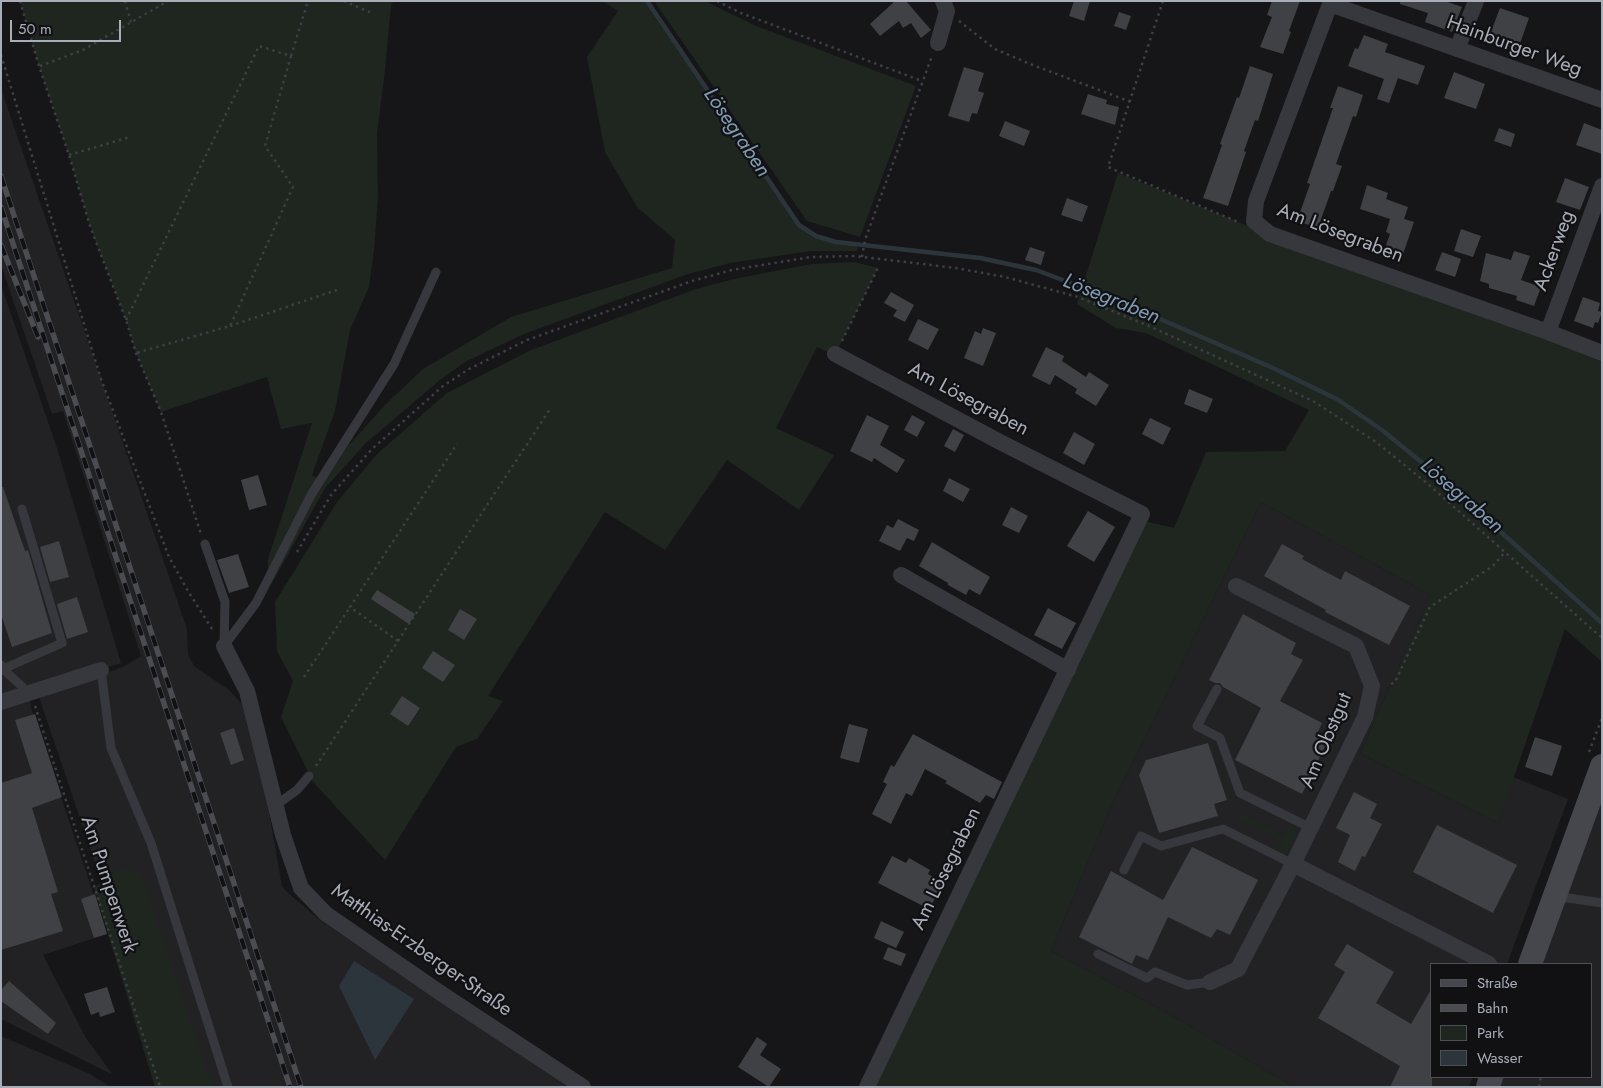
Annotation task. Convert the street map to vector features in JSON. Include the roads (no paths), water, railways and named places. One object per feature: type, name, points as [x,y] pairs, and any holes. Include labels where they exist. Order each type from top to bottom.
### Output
[{"type":"main road","points":[[1530,963],[1602,766]]},
{"type":"street","points":[[1457,49],[1476,1]]},
{"type":"street","name":"Hainburger Weg","points":[[1331,2],[1602,100]]},
{"type":"street","name":"Am Lösegraben","points":[[1331,2],[1256,201],[1254,221],[1270,234],[1548,332],[1602,353]]},
{"type":"street","points":[[938,43],[945,6]]},
{"type":"street","name":"Ackerweg","points":[[1548,332],[1602,186]]},
{"type":"street","name":"Am Lösegraben","points":[[835,354],[868,378],[1009,446],[1142,514],[867,1087]]},
{"type":"street","points":[[901,575],[1068,670]]},
{"type":"street","name":"Am Obstgut","points":[[1210,982],[1238,969],[1293,864],[1365,717],[1372,686],[1356,646],[1236,586]]},
{"type":"street","name":"Matthias-Erzberger-Straße","points":[[224,646],[248,691],[283,836],[301,888],[326,914],[442,994],[583,1087]]},
{"type":"street","points":[[1,702],[101,670]]},
{"type":"street","points":[[1293,864],[1487,963]]},
{"type":"lane","points":[[224,646],[256,603],[311,495],[394,364],[436,272]]},
{"type":"lane","points":[[22,509],[62,643],[2,667],[29,693]]},
{"type":"lane","points":[[205,544],[225,602],[224,646]]},
{"type":"lane","points":[[101,670],[111,748],[151,843],[228,1087]]},
{"type":"lane","points":[[1217,689],[1197,726],[1220,738],[1240,793],[1311,828]]},
{"type":"lane","points":[[276,805],[297,790],[310,776]]},
{"type":"lane","points":[[1124,870],[1141,836],[1161,846],[1223,829],[1293,864]]},
{"type":"lane","points":[[1555,896],[1602,903]]},
{"type":"lane","points":[[1098,954],[1147,978],[1155,972],[1187,985],[1210,982]]},
{"type":"water","points":[[354,961],[414,999],[375,1060],[339,986]]},
{"type":"waterway","name":"Lösegraben","points":[[647,1],[799,225],[816,236],[836,242],[980,258],[1036,270],[1121,302],[1273,368],[1337,399],[1382,430],[1442,479],[1602,623]]},
{"type":"railway","points":[[1,176],[301,1087]]},
{"type":"railway","points":[[1,207],[290,1087]]},
{"type":"railway","points":[[1,245],[38,337]]}]
